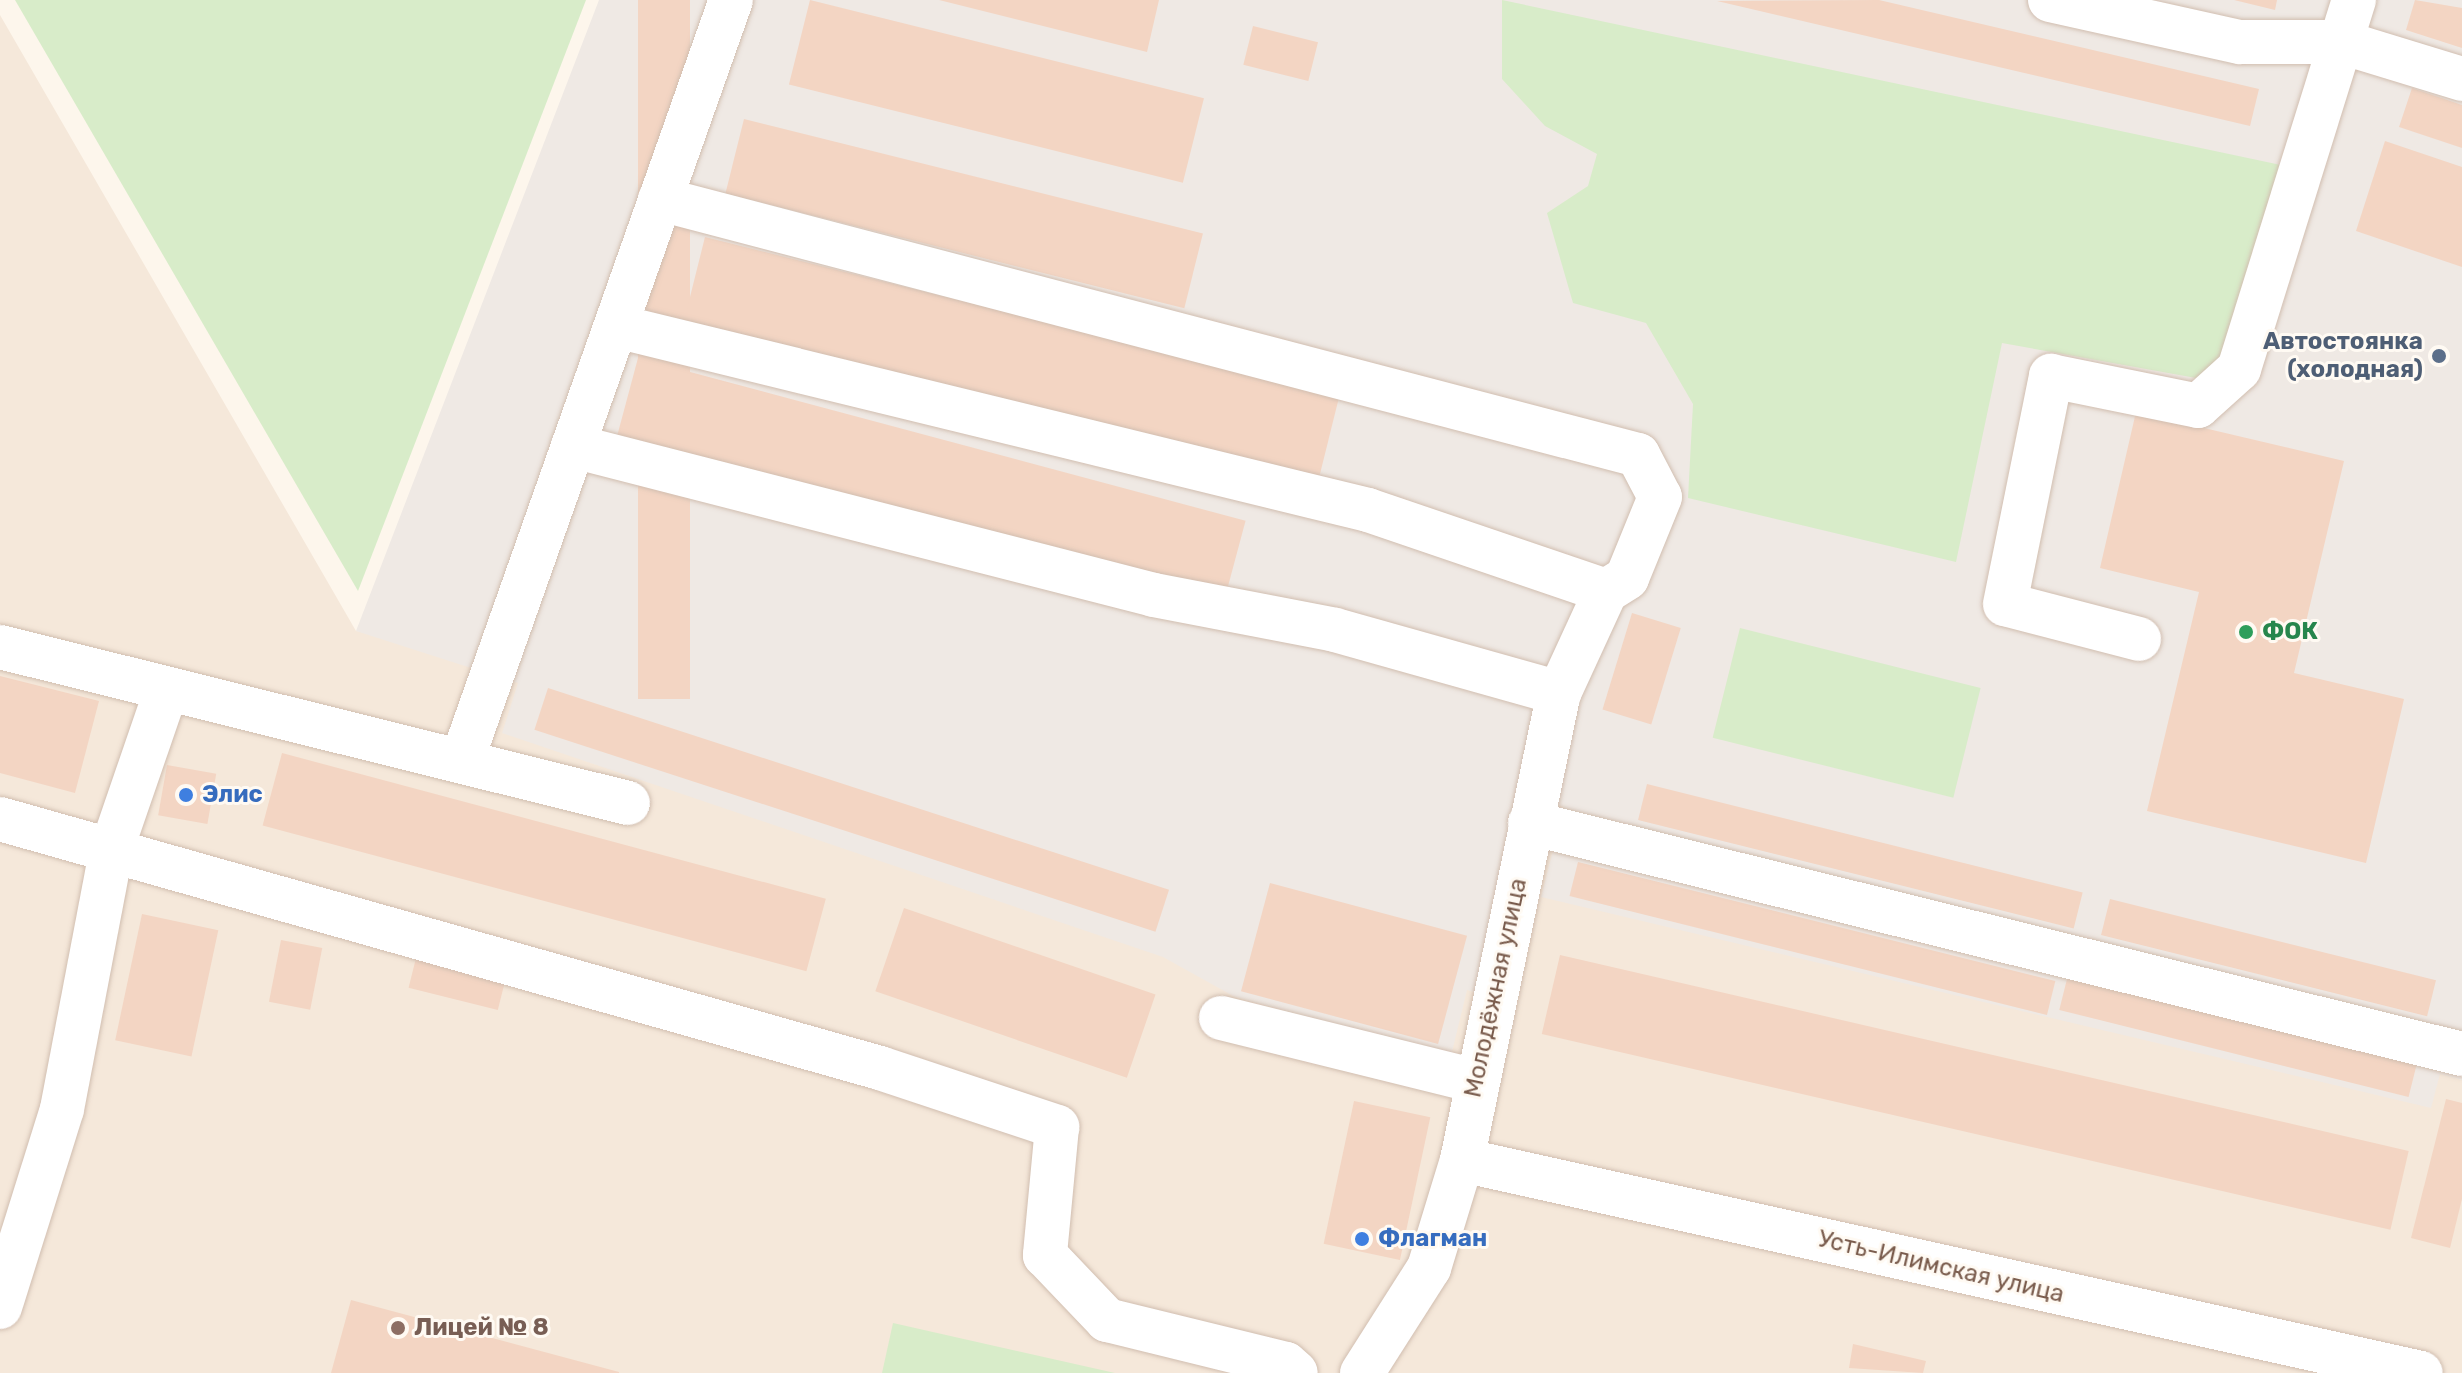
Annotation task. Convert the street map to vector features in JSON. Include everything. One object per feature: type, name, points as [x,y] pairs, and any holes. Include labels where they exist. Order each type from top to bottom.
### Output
[{"type":"street","points":[[462,760],[731,0]]},
{"type":"street","points":[[2050,0],[2240,42],[2341,42],[2462,79]]},
{"type":"street","points":[[2139,639],[2005,604],[2051,376],[2198,406],[2239,369],[2354,0]]},
{"type":"street","name":"Молодёжная улица","points":[[660,199],[1638,455],[1660,497],[1627,578],[1606,591],[1559,693],[1475,1081],[1462,1160],[1429,1268],[1362,1373]]},
{"type":"street","points":[[616,326],[1368,510],[1606,591]]},
{"type":"street","points":[[573,446],[1154,595],[1335,630],[1559,693]]},
{"type":"street","points":[[0,647],[166,691],[462,760],[628,803]]},
{"type":"street","points":[[0,1307],[62,1109],[112,848],[166,691]]},
{"type":"street","points":[[0,819],[112,848],[880,1068],[1057,1127],[1045,1255],[1107,1320],[1286,1364],[1296,1373]]},
{"type":"street","points":[[1530,823],[2462,1054]]},
{"type":"street","points":[[1221,1018],[1475,1081]]},
{"type":"street","name":"Усть-Илимская улица","points":[[1462,1160],[2421,1373]]},
{"type":"shaded area","points":[[599,0],[2462,0],[2462,1080],[2440,1074],[2431,1108],[1541,897],[1564,807],[1523,794],[1480,994],[1467,990],[1451,1056],[1235,997],[1163,957],[502,733],[518,683],[356,631]]},
{"type":"shaded area","points":[[0,15],[356,631],[1522,793],[2462,1080],[2462,1373],[0,1373]]},
{"type":"green space","points":[[15,0],[586,0],[358,591]]},
{"type":"green space","points":[[1502,0],[2290,167],[2223,362],[2196,378],[2002,343],[1956,562],[1688,498],[1693,404],[1646,323],[1573,303],[1547,213],[1588,186],[1597,154],[1545,126],[1502,79]]},
{"type":"green space","points":[[1740,628],[1981,688],[1953,798],[1713,738]]},
{"type":"green space","points":[[893,1323],[1115,1373],[882,1373]]},
{"type":"building","points":[[638,0],[690,0],[690,699],[638,699]]},
{"type":"building","points":[[810,0],[1204,98],[1183,183],[789,84]]},
{"type":"building","points":[[939,0],[1159,0],[1147,52]]},
{"type":"building","points":[[1879,0],[2259,89],[2250,126],[1717,1]]},
{"type":"building","points":[[2234,0],[2277,0],[2275,10]]},
{"type":"building","points":[[2415,0],[2462,8],[2462,48],[2406,30]]},
{"type":"building","points":[[1253,26],[1318,42],[1308,81],[1243,65]]},
{"type":"building","points":[[2412,88],[2462,105],[2462,148],[2399,127]]},
{"type":"building","points":[[744,119],[1203,233],[1184,308],[725,194]]},
{"type":"building","points":[[2385,141],[2462,167],[2462,267],[2356,231]]},
{"type":"building","points":[[705,237],[1340,395],[1318,484],[683,325]]},
{"type":"building","points":[[638,358],[1246,521],[1224,600],[617,437]]},
{"type":"building","name":"ФОК","points":[[2136,412],[2344,461],[2294,673],[2404,699],[2366,863],[2147,811],[2199,592],[2100,568]]},
{"type":"building","points":[[1632,613],[1681,628],[1651,724],[1602,710]]},
{"type":"building","points":[[0,676],[99,701],[75,793],[0,773]]},
{"type":"building","points":[[548,688],[1169,890],[1155,932],[534,730]]},
{"type":"building","points":[[282,753],[826,899],[806,971],[263,825]]},
{"type":"building","name":"Элис","points":[[167,765],[216,774],[207,824],[158,815]]},
{"type":"building","points":[[1647,784],[2083,893],[2074,929],[1638,820]]},
{"type":"building","points":[[1578,862],[2055,981],[2047,1015],[1570,896]]},
{"type":"building","points":[[1270,883],[1467,936],[1438,1044],[1241,991]]},
{"type":"building","points":[[2110,899],[2436,980],[2427,1016],[2101,935]]},
{"type":"building","points":[[904,908],[1156,995],[1127,1078],[875,991]]},
{"type":"building","points":[[142,914],[218,930],[191,1056],[115,1040]]},
{"type":"building","points":[[281,940],[322,948],[310,1010],[269,1002]]},
{"type":"building","points":[[418,950],[507,972],[498,1010],[409,988]]},
{"type":"building","points":[[1560,955],[2409,1151],[2390,1230],[1542,1034]]},
{"type":"building","points":[[2068,975],[2417,1062],[2409,1097],[2059,1010]]},
{"type":"building","points":[[2446,1099],[2462,1103],[2462,1199],[2450,1248],[2411,1238]]},
{"type":"building","points":[[1354,1101],[1430,1117],[1400,1260],[1324,1244]]},
{"type":"building","name":"Лицей № 8","points":[[351,1300],[619,1372],[619,1373],[331,1373]]},
{"type":"building","points":[[1853,1344],[1926,1361],[1923,1373],[1849,1368]]},
{"type":"place","name":"Автостоянка (холодная)","points":[[2439,356]]},
{"type":"place","name":"ФОК","points":[[2246,632]]},
{"type":"place","name":"Элис","points":[[186,795]]},
{"type":"place","name":"Флагман","points":[[1362,1239]]},
{"type":"place","name":"Лицей № 8","points":[[398,1328]]}]
